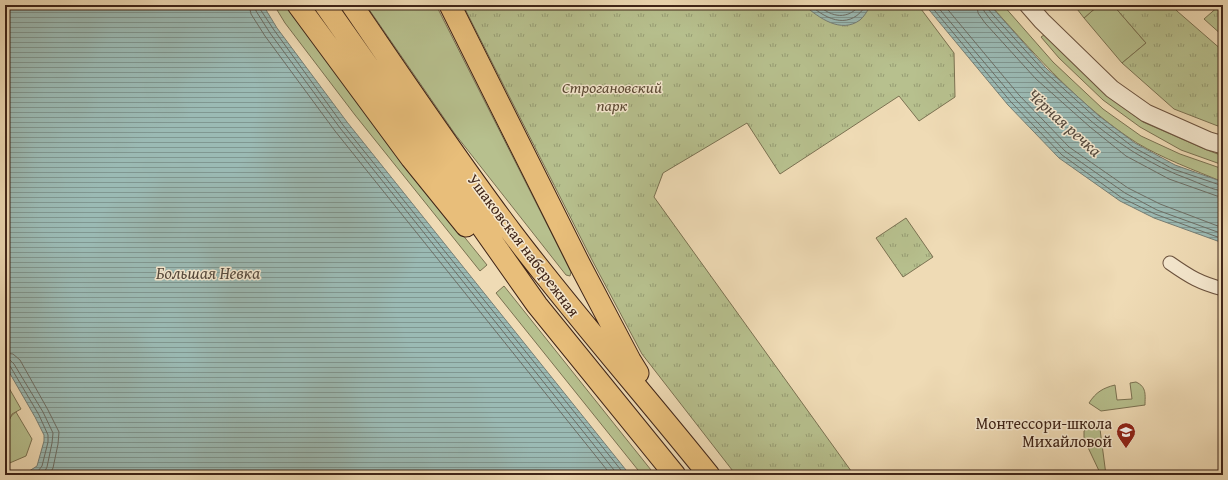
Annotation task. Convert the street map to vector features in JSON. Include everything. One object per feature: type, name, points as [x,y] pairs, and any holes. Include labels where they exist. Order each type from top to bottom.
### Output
[{"type":"main road","points":[[298,5],[411,158],[501,269],[537,305]]},
{"type":"main road","name":"Ушаковская набережная","points":[[325,5],[537,305],[675,475]]},
{"type":"main road","name":"Ушаковская набережная","points":[[352,5],[445,141],[512,234],[709,475]]},
{"type":"main road","points":[[450,5],[580,265],[626,353],[682,441]]},
{"type":"street","points":[[1028,5],[1042,21],[1118,93],[1146,113],[1209,141],[1223,145]]},
{"type":"street","points":[[1170,263],[1186,275],[1202,283],[1223,289]]},
{"type":"green space","points":[[274,5],[286,5],[407,166],[487,265],[480,271],[355,115],[285,23]]},
{"type":"green space","points":[[366,5],[436,5],[571,272],[570,276],[566,275],[455,134]]},
{"type":"green space","name":"Строгановский парк","points":[[463,5],[918,5],[954,53],[955,97],[919,121],[899,96],[780,174],[747,123],[663,173],[654,197],[854,475],[736,475],[642,354],[592,260]]},
{"type":"green space","points":[[999,5],[1003,5],[1053,62],[1103,109],[1141,136],[1180,154],[1223,169],[1223,182],[1147,149],[1098,114],[1061,81],[1010,27],[994,9]]},
{"type":"green space","points":[[1074,5],[1099,5],[1084,18]]},
{"type":"green space","points":[[1099,5],[1113,5],[1146,43],[1122,63],[1084,18]]},
{"type":"green space","points":[[1113,5],[1172,5],[1223,51],[1223,128],[1174,109],[1122,63],[1146,43]]},
{"type":"green space","points":[[1220,5],[1223,5],[1223,36],[1204,19]]},
{"type":"green space","points":[[1044,35],[1108,96],[1143,122],[1223,156],[1223,165],[1181,150],[1140,127],[1103,100],[1059,58],[1041,37]]},
{"type":"green space","points":[[906,218],[933,257],[903,277],[876,238]]},
{"type":"green space","points":[[504,286],[655,475],[642,475],[496,293]]},
{"type":"green space","points":[[5,381],[21,409],[12,414],[5,430]]},
{"type":"green space","points":[[1136,382],[1144,389],[1145,405],[1101,411],[1089,403],[1100,391],[1115,385],[1117,400],[1132,399],[1130,383]]},
{"type":"green space","points":[[16,412],[32,439],[26,456],[5,465],[6,429],[11,416]]},
{"type":"green space","points":[[1090,426],[1095,426],[1100,429],[1106,475],[1101,475],[1084,439],[1084,431]]},
{"type":"water","name":"Большая Невка","points":[[5,5],[263,5],[277,28],[347,122],[630,475],[23,475],[37,466],[44,441],[44,435],[5,365]]},
{"type":"water","points":[[804,5],[870,5],[870,7],[860,20],[853,24],[838,25],[830,23],[816,15]]},
{"type":"water","name":"Чёрная речка","points":[[925,5],[990,5],[1046,68],[1099,116],[1135,143],[1175,165],[1223,182],[1223,243],[1154,218],[1120,201],[1059,158],[1008,105]]},
{"type":"place","name":"Монтессори-школа Михайловой","points":[[1126,449]]}]
